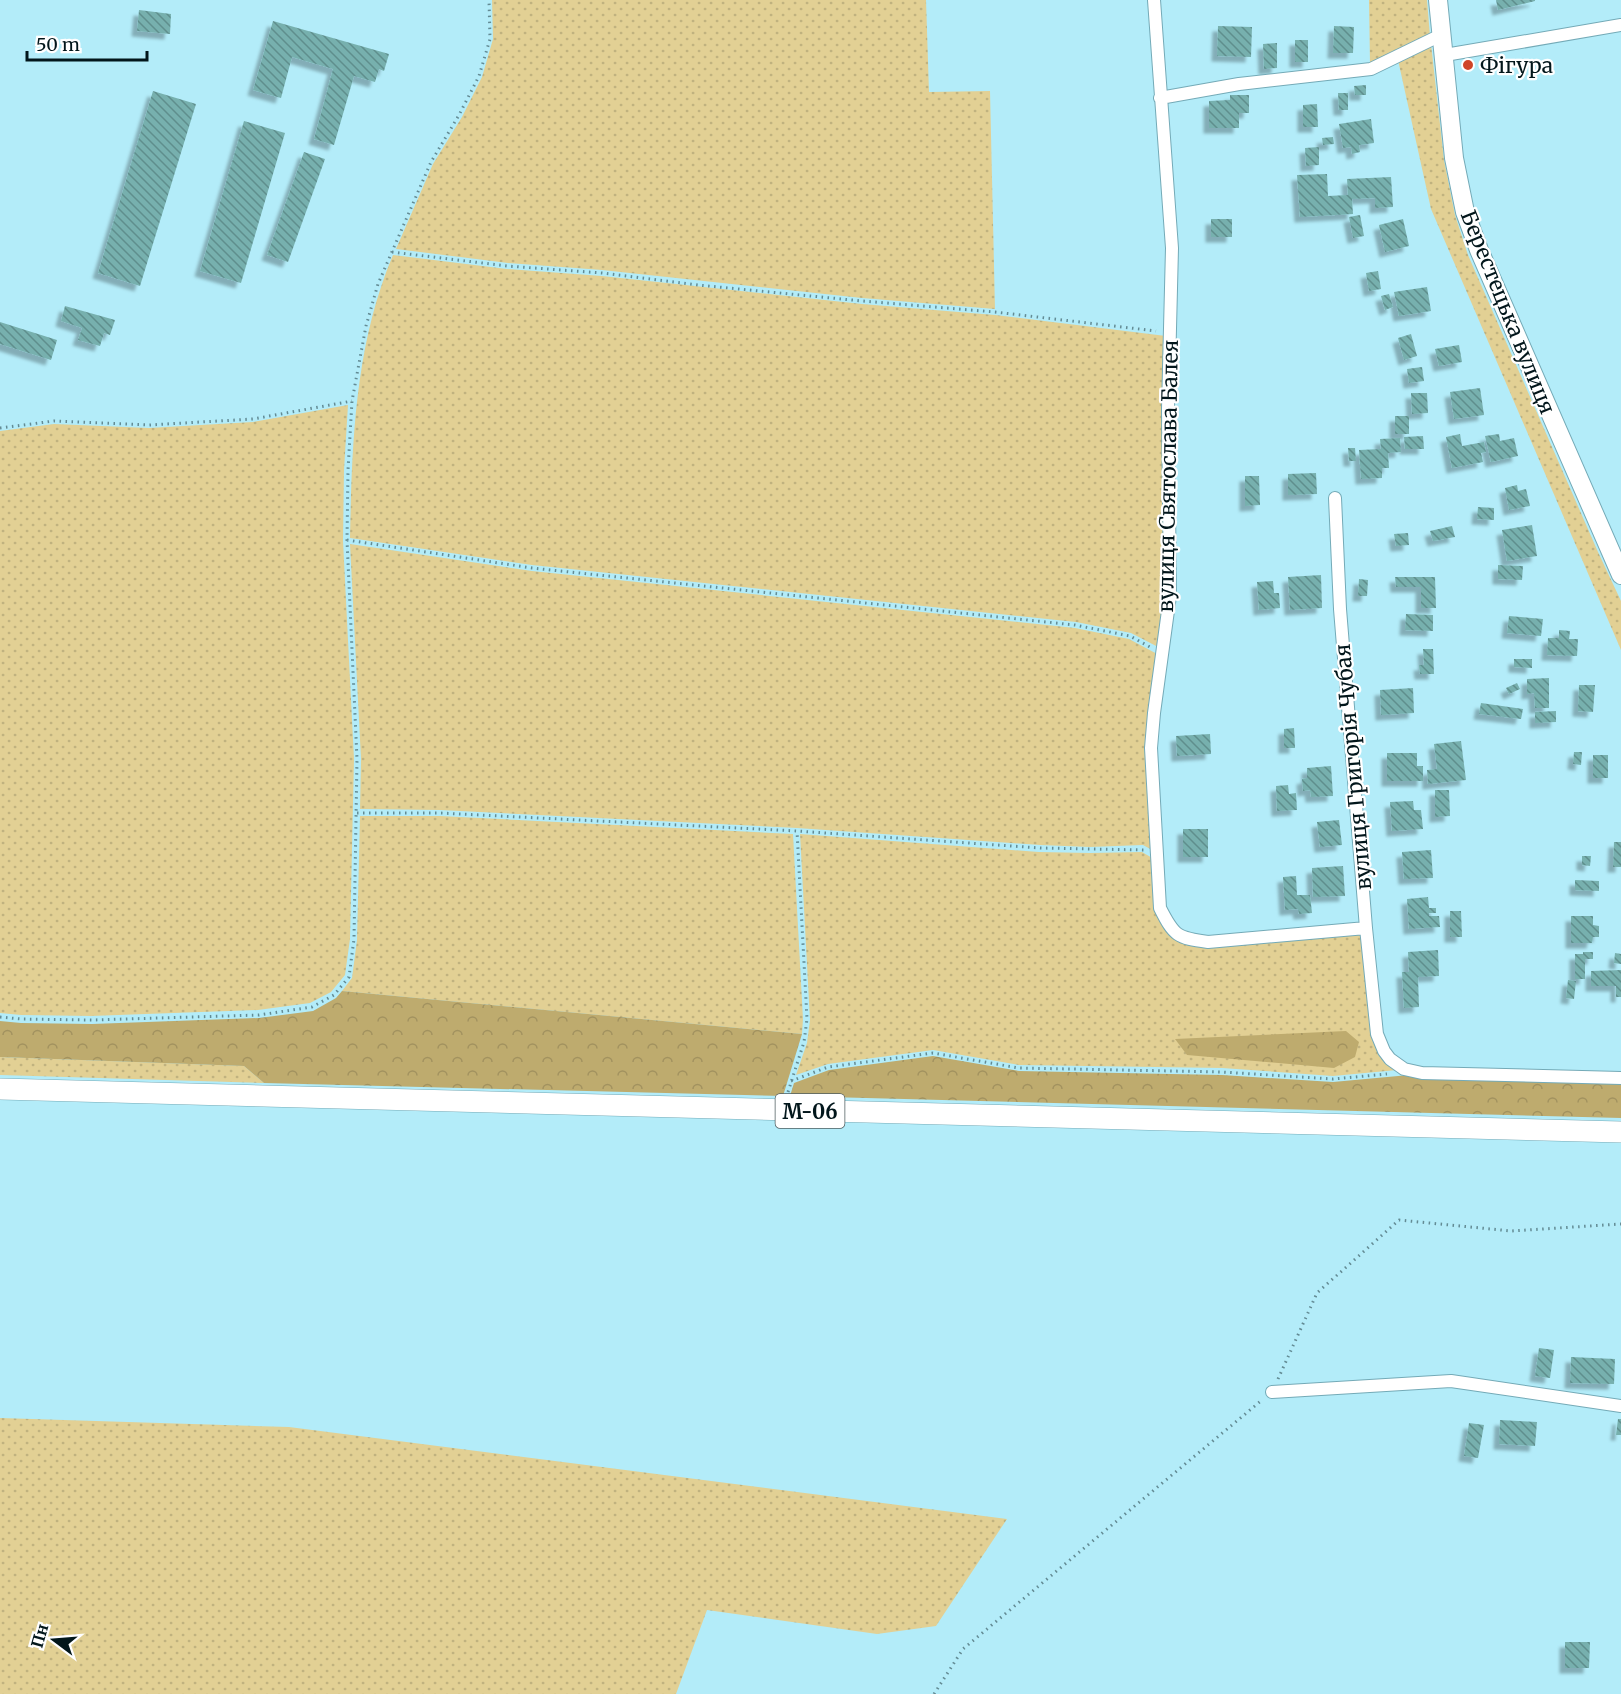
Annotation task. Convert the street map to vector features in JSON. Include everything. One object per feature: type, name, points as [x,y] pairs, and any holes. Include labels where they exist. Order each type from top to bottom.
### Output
[{"type":"highway","name":"М-06","points":[[0,1089],[1621,1132]]},
{"type":"main road","name":"Берестецька вулиця","points":[[1438,0],[1455,158],[1466,212],[1479,250],[1621,575]]},
{"type":"street","name":"вулиця Святослава Балея","points":[[1154,0],[1172,248],[1167,409],[1170,596],[1151,748],[1160,908],[1170,930],[1186,939],[1208,942],[1366,928]]},
{"type":"street","points":[[1445,55],[1621,25]]},
{"type":"street","points":[[1160,98],[1239,84],[1371,69],[1441,35]]},
{"type":"street","name":"вулиця Григорія Чубая","points":[[1335,498],[1340,609],[1377,1034],[1384,1052],[1390,1059],[1413,1072]]},
{"type":"street","points":[[1413,1072],[1621,1078]]},
{"type":"street","points":[[1272,1392],[1451,1381],[1621,1406]]},
{"type":"path","points":[[0,1017],[92,1020],[259,1014],[312,1007],[334,995],[349,977],[354,939],[357,813],[357,759],[347,540],[352,401],[366,326],[378,284],[431,162],[479,76],[490,39],[489,0]]},
{"type":"path","points":[[392,252],[507,266],[602,273],[850,300],[995,312],[1170,333]]},
{"type":"path","points":[[0,428],[54,421],[149,425],[253,419],[352,401]]},
{"type":"path","points":[[347,540],[532,568],[1075,625],[1130,636],[1162,653]]},
{"type":"path","points":[[357,813],[440,813],[796,831],[1040,848],[1142,849],[1157,856]]},
{"type":"path","points":[[782,1110],[804,1042],[807,1019],[796,831]]},
{"type":"path","points":[[791,1081],[828,1067],[933,1053],[1019,1068],[1222,1071],[1333,1079],[1413,1072]]},
{"type":"path","points":[[934,1694],[963,1649],[1272,1392],[1317,1293],[1399,1220],[1511,1231],[1621,1224]]},
{"type":"shaded area","points":[[492,0],[926,0],[929,92],[990,91],[995,309],[862,298],[602,270],[508,263],[396,249],[433,164],[462,117],[482,77],[493,39]]},
{"type":"shaded area","points":[[1369,0],[1427,0],[1430,36],[1370,65]]},
{"type":"shaded area","points":[[1431,44],[1444,160],[1455,215],[1468,255],[1621,601],[1621,650],[1431,209],[1398,60]]},
{"type":"shaded area","points":[[393,255],[507,269],[602,276],[862,304],[995,315],[1166,336],[1167,596],[1160,648],[1131,633],[1076,622],[532,565],[350,538],[354,430],[363,359],[380,289]]},
{"type":"shaded area","points":[[348,405],[343,541],[354,759],[350,939],[345,975],[331,992],[310,1003],[258,1010],[91,1016],[0,1013],[0,431],[54,424],[149,428],[253,422]]},
{"type":"shaded area","points":[[350,544],[532,571],[1075,628],[1129,639],[1159,655],[1154,851],[1143,845],[1090,847],[1040,845],[797,828],[440,810],[360,809],[361,759]]},
{"type":"shaded area","points":[[360,816],[440,816],[793,834],[802,1034],[342,991],[352,978],[357,940]]},
{"type":"shaded area","points":[[800,834],[1039,852],[1142,852],[1154,859],[1157,909],[1185,942],[1362,931],[1372,1035],[1397,1070],[1333,1076],[1222,1068],[1019,1065],[933,1050],[828,1064],[796,1075],[807,1043],[810,1020]]},
{"type":"shaded area","points":[[0,1057],[244,1066],[264,1083],[0,1075]]},
{"type":"shaded area","points":[[0,1418],[289,1427],[1007,1519],[936,1626],[877,1634],[707,1610],[676,1694],[0,1694]]},
{"type":"green space","points":[[342,991],[802,1034],[783,1096],[264,1083],[244,1066],[0,1057],[0,1021],[92,1024],[259,1018],[313,1011],[336,998]]},
{"type":"green space","points":[[1346,1031],[1359,1042],[1355,1057],[1334,1068],[1187,1055],[1175,1039]]},
{"type":"green space","points":[[933,1056],[1019,1071],[1222,1075],[1333,1082],[1409,1075],[1621,1082],[1621,1118],[790,1096],[794,1083],[829,1070]]},
{"type":"building","points":[[1496,0],[1535,0],[1535,1],[1498,10]]},
{"type":"building","points":[[139,10],[171,14],[170,34],[137,31]]},
{"type":"building","points":[[273,21],[389,54],[384,71],[379,69],[375,82],[354,76],[334,145],[314,139],[333,69],[292,57],[281,98],[253,90]]},
{"type":"building","points":[[1218,26],[1252,27],[1251,57],[1217,56]]},
{"type":"building","points":[[1334,26],[1354,27],[1353,53],[1333,53]]},
{"type":"building","points":[[1295,40],[1308,40],[1308,62],[1295,62]]},
{"type":"building","points":[[1277,43],[1277,68],[1264,69],[1263,44]]},
{"type":"building","points":[[1366,85],[1366,95],[1355,95],[1354,86]]},
{"type":"building","points":[[153,91],[196,104],[140,286],[98,273]]},
{"type":"building","points":[[1338,93],[1348,93],[1348,110],[1339,110]]},
{"type":"building","points":[[1230,95],[1249,95],[1249,113],[1239,113],[1239,128],[1209,128],[1209,101],[1230,100]]},
{"type":"building","points":[[1317,104],[1318,127],[1303,127],[1303,105]]},
{"type":"building","points":[[1371,119],[1374,143],[1359,145],[1360,152],[1352,154],[1351,147],[1343,148],[1339,124]]},
{"type":"building","points":[[244,121],[285,133],[241,283],[200,271]]},
{"type":"building","points":[[1333,137],[1334,144],[1323,145],[1322,138]]},
{"type":"building","points":[[1319,147],[1319,165],[1306,166],[1305,148]]},
{"type":"building","points":[[304,152],[325,159],[288,262],[267,255]]},
{"type":"building","points":[[1327,174],[1328,196],[1348,195],[1347,179],[1391,177],[1393,207],[1375,208],[1375,198],[1352,199],[1353,214],[1300,217],[1297,175]]},
{"type":"building","points":[[1360,215],[1364,236],[1353,238],[1349,217]]},
{"type":"building","points":[[1211,219],[1232,219],[1232,237],[1211,237]]},
{"type":"building","points":[[1403,219],[1409,246],[1385,252],[1379,225]]},
{"type":"building","points":[[1378,271],[1381,289],[1369,291],[1366,273]]},
{"type":"building","points":[[1427,287],[1431,311],[1399,316],[1394,292]]},
{"type":"building","points":[[1389,294],[1393,307],[1385,310],[1381,296]]},
{"type":"building","points":[[65,306],[115,320],[110,335],[104,333],[100,346],[78,340],[82,328],[61,321]]},
{"type":"building","points":[[0,322],[57,340],[51,360],[0,344]]},
{"type":"building","points":[[1411,334],[1417,356],[1404,360],[1398,338]]},
{"type":"building","points":[[1459,345],[1462,362],[1439,366],[1435,349]]},
{"type":"building","points":[[1422,367],[1424,381],[1409,383],[1407,369]]},
{"type":"building","points":[[1480,388],[1484,415],[1454,419],[1450,392]]},
{"type":"building","points":[[1411,393],[1427,393],[1428,413],[1412,414]]},
{"type":"building","points":[[1395,416],[1409,416],[1409,434],[1395,434]]},
{"type":"building","points":[[1460,434],[1462,446],[1484,442],[1486,452],[1481,453],[1483,462],[1452,468],[1446,437]]},
{"type":"building","points":[[1499,434],[1500,441],[1514,438],[1518,456],[1491,462],[1485,436]]},
{"type":"building","points":[[1423,436],[1424,449],[1405,449],[1404,437]]},
{"type":"building","points":[[1400,438],[1401,452],[1388,453],[1389,468],[1382,468],[1382,478],[1361,479],[1359,450],[1381,449],[1380,439]]},
{"type":"building","points":[[1348,448],[1355,448],[1356,461],[1349,461]]},
{"type":"building","points":[[1316,473],[1317,494],[1288,495],[1288,474]]},
{"type":"building","points":[[1245,476],[1259,476],[1260,505],[1245,506]]},
{"type":"building","points":[[1517,485],[1518,491],[1526,489],[1530,506],[1509,510],[1505,488]]},
{"type":"building","points":[[1478,507],[1494,508],[1494,520],[1477,519]]},
{"type":"building","points":[[1532,525],[1537,556],[1507,561],[1502,530]]},
{"type":"building","points":[[1452,526],[1455,537],[1433,541],[1430,531]]},
{"type":"building","points":[[1408,533],[1409,545],[1396,546],[1394,534]]},
{"type":"building","points":[[1498,565],[1523,566],[1522,580],[1498,579]]},
{"type":"building","points":[[1321,575],[1322,608],[1290,610],[1288,577]]},
{"type":"building","points":[[1395,577],[1435,577],[1436,608],[1421,608],[1421,587],[1396,587]]},
{"type":"building","points":[[1359,579],[1368,580],[1367,596],[1358,596]]},
{"type":"building","points":[[1273,581],[1274,593],[1279,593],[1280,608],[1259,610],[1257,582]]},
{"type":"building","points":[[1406,614],[1433,615],[1433,631],[1405,630]]},
{"type":"building","points":[[1509,616],[1543,619],[1541,636],[1507,633]]},
{"type":"building","points":[[1559,630],[1570,631],[1569,639],[1578,639],[1577,656],[1547,655],[1548,638],[1559,638]]},
{"type":"building","points":[[1423,649],[1433,649],[1434,674],[1420,674],[1419,665],[1424,665]]},
{"type":"building","points":[[1514,659],[1532,659],[1532,668],[1514,667]]},
{"type":"building","points":[[1549,678],[1549,708],[1535,708],[1534,693],[1527,694],[1527,679]]},
{"type":"building","points":[[1517,683],[1520,689],[1509,694],[1506,688]]},
{"type":"building","points":[[1579,685],[1595,685],[1593,712],[1578,711]]},
{"type":"building","points":[[1413,688],[1414,713],[1381,715],[1380,690]]},
{"type":"building","points":[[1481,703],[1523,709],[1521,719],[1479,714]]},
{"type":"building","points":[[1556,711],[1556,722],[1535,723],[1535,712]]},
{"type":"building","points":[[1294,728],[1295,748],[1284,748],[1284,729]]},
{"type":"building","points":[[1210,734],[1211,754],[1177,756],[1176,736]]},
{"type":"building","points":[[1461,741],[1466,780],[1428,784],[1427,770],[1437,769],[1434,744]]},
{"type":"building","points":[[1574,752],[1582,752],[1581,765],[1573,764]]},
{"type":"building","points":[[1387,753],[1417,753],[1417,766],[1423,766],[1423,781],[1387,781]]},
{"type":"building","points":[[1593,755],[1608,755],[1608,778],[1593,778]]},
{"type":"building","points":[[1331,766],[1333,796],[1311,797],[1310,790],[1303,791],[1302,779],[1307,778],[1307,768]]},
{"type":"building","points":[[1288,785],[1289,794],[1296,793],[1297,810],[1277,811],[1276,786]]},
{"type":"building","points":[[1435,790],[1449,790],[1450,816],[1435,817]]},
{"type":"building","points":[[1413,801],[1414,810],[1421,810],[1423,829],[1392,831],[1390,802]]},
{"type":"building","points":[[1339,820],[1342,845],[1320,847],[1317,822]]},
{"type":"building","points":[[1183,829],[1208,829],[1208,857],[1183,857]]},
{"type":"building","points":[[1614,842],[1621,842],[1621,867],[1613,867]]},
{"type":"building","points":[[1431,850],[1433,878],[1404,879],[1402,852]]},
{"type":"building","points":[[1582,856],[1591,856],[1590,866],[1582,865]]},
{"type":"building","points":[[1343,866],[1345,896],[1313,897],[1312,868]]},
{"type":"building","points":[[1296,876],[1297,895],[1310,895],[1312,913],[1299,914],[1298,909],[1285,910],[1283,877]]},
{"type":"building","points":[[1575,880],[1599,881],[1599,891],[1575,890]]},
{"type":"building","points":[[1428,897],[1429,908],[1436,908],[1436,913],[1429,913],[1429,916],[1439,916],[1440,927],[1409,929],[1407,899]]},
{"type":"building","points":[[1450,911],[1461,911],[1462,937],[1450,937]]},
{"type":"building","points":[[1571,916],[1593,916],[1593,925],[1599,926],[1599,937],[1593,937],[1592,943],[1571,943]]},
{"type":"building","points":[[1438,950],[1439,976],[1418,977],[1419,1007],[1404,1008],[1402,972],[1409,972],[1408,952]]},
{"type":"building","points":[[1583,952],[1593,952],[1593,959],[1585,959],[1585,979],[1575,979],[1575,954],[1583,954]]},
{"type":"building","points":[[1615,953],[1621,954],[1621,964],[1614,963]]},
{"type":"building","points":[[1621,970],[1621,997],[1616,997],[1616,986],[1591,986],[1591,971]]},
{"type":"building","points":[[1568,980],[1576,981],[1574,999],[1566,998]]},
{"type":"building","points":[[1539,1348],[1554,1350],[1550,1378],[1535,1376]]},
{"type":"building","points":[[1571,1357],[1615,1359],[1614,1384],[1570,1383]]},
{"type":"building","points":[[1618,1419],[1621,1419],[1621,1435],[1616,1435]]},
{"type":"building","points":[[1500,1420],[1537,1422],[1535,1446],[1499,1444]]},
{"type":"building","points":[[1469,1423],[1484,1425],[1478,1458],[1464,1456]]},
{"type":"building","points":[[1565,1642],[1590,1642],[1589,1668],[1565,1668]]},
{"type":"place","name":"Фігура","points":[[1468,65]]}]
